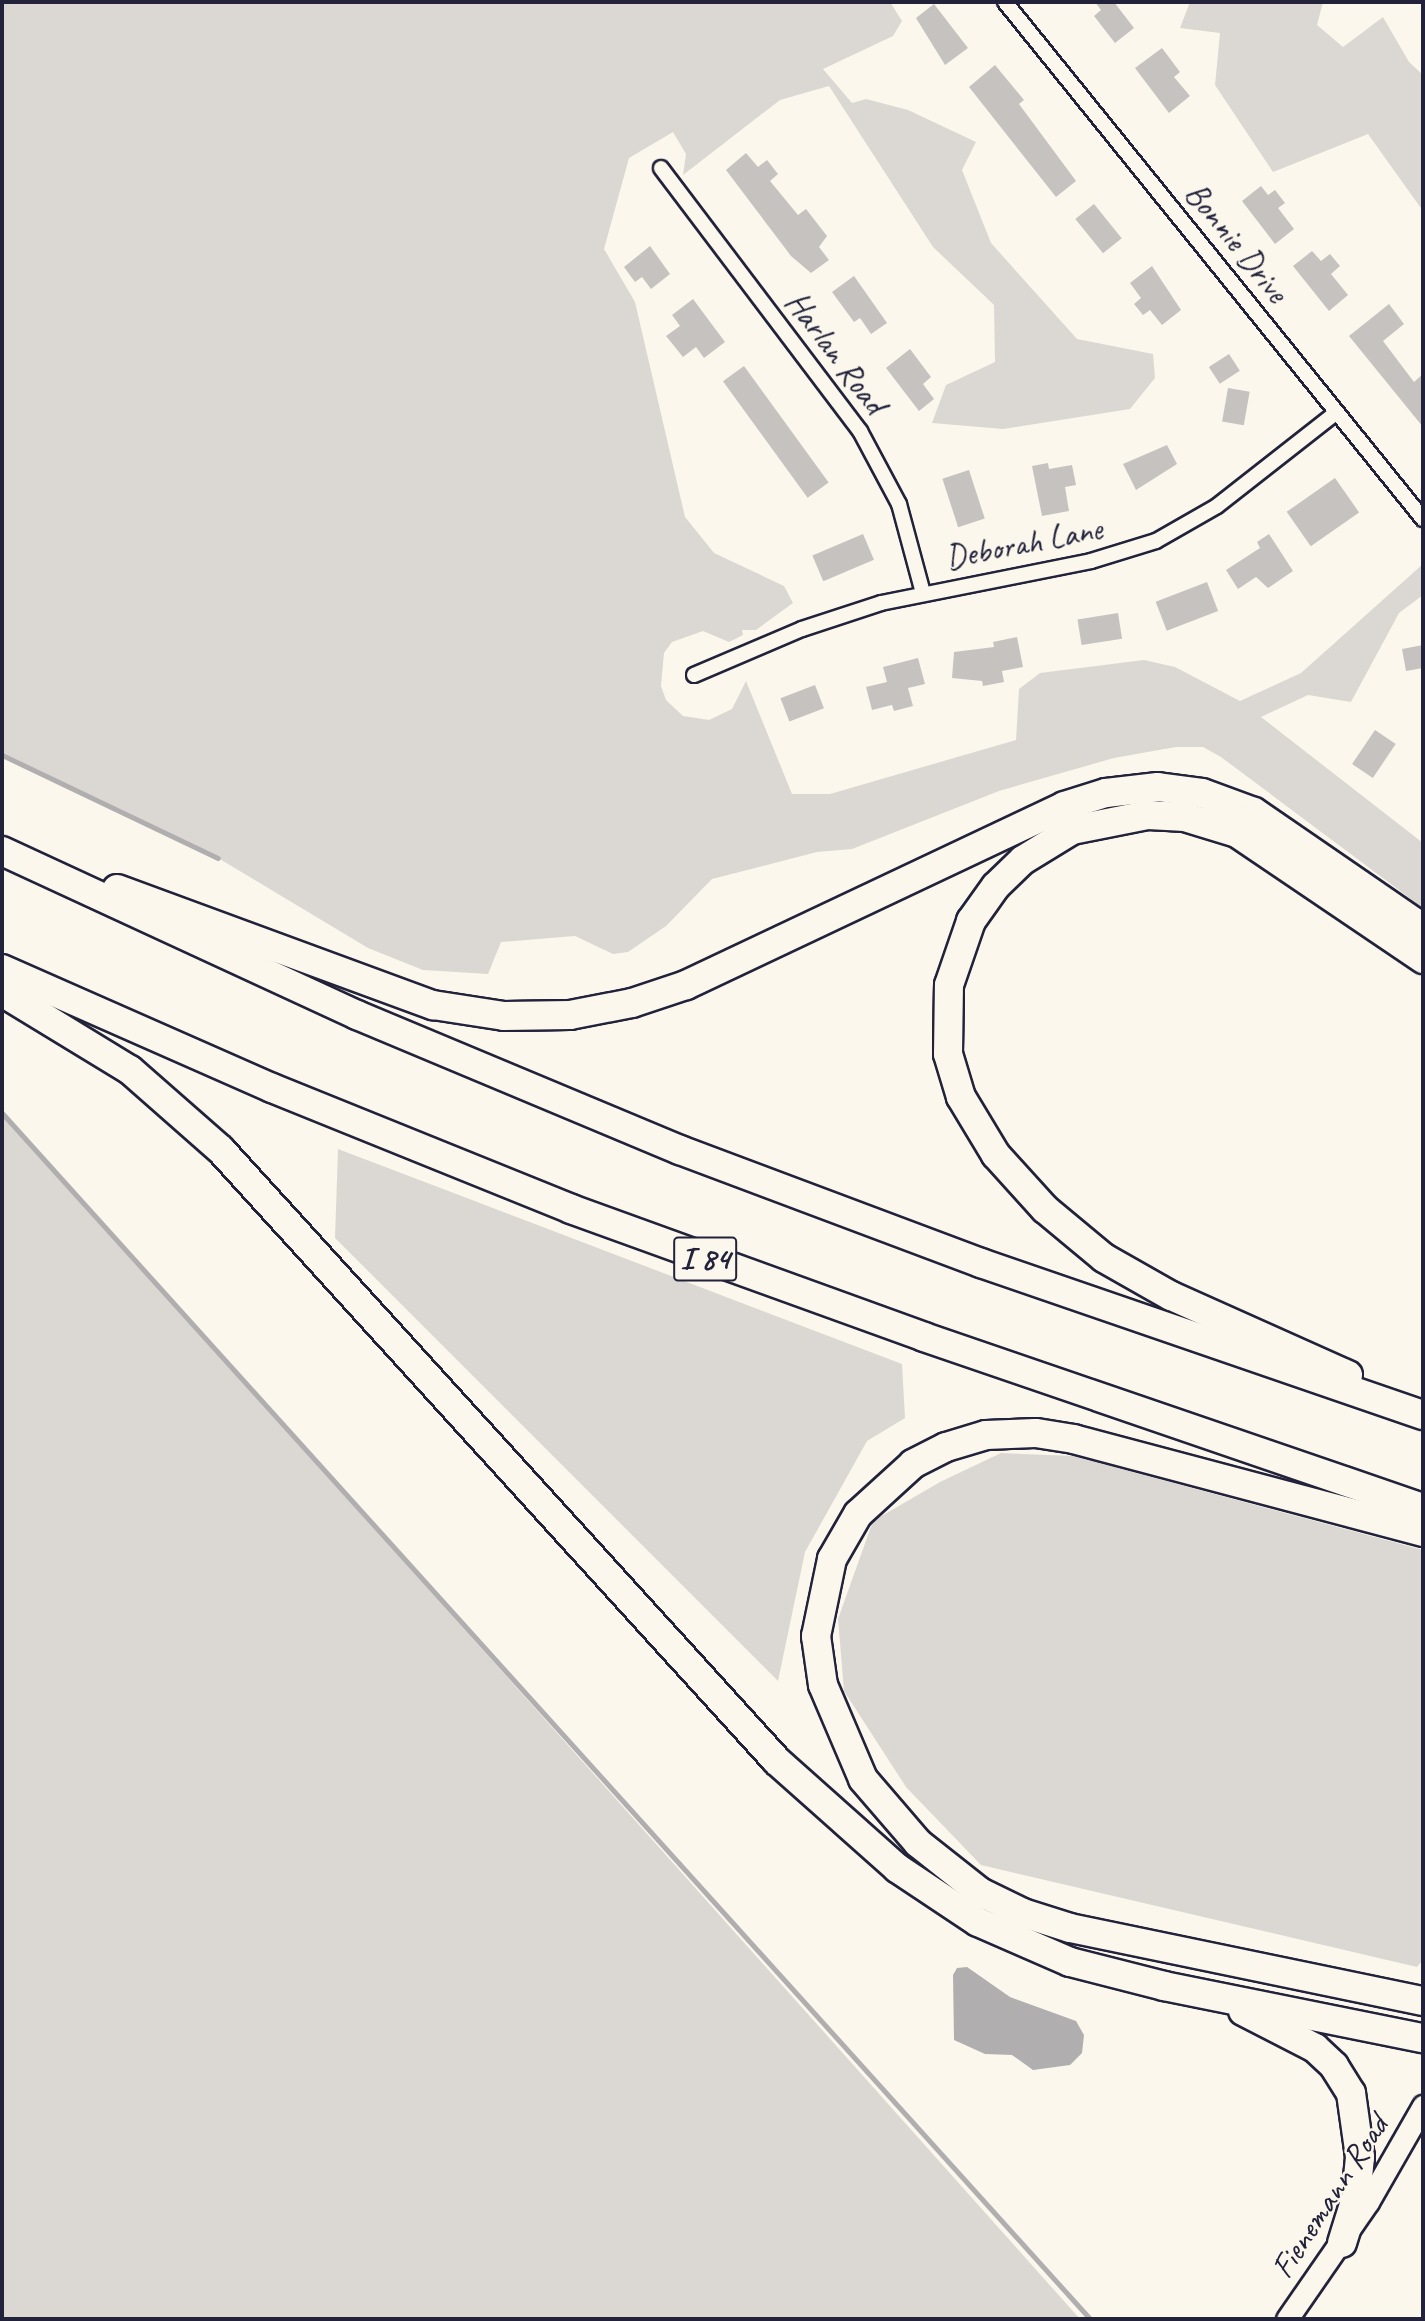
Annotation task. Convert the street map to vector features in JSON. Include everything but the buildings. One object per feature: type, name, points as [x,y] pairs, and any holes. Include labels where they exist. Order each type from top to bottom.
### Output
[{"type":"highway","points":[[12,856],[128,892],[412,999],[512,1017],[570,1015],[674,990],[1065,806],[1134,788],[1188,790],[1254,812],[1423,928]]},
{"type":"highway","points":[[1391,1404],[1331,1366],[1171,1296],[1104,1258],[1057,1220],[1009,1171],[967,1109],[948,1054],[947,1002],[964,934],[1009,872],[1072,830],[1126,816],[1185,817],[1237,833],[1423,959]]},
{"type":"highway","points":[[12,856],[369,1020],[667,1144],[993,1267],[1423,1415]]},
{"type":"highway","name":"I 84","points":[[2,969],[361,1125],[584,1214],[924,1338],[1423,1508]]},
{"type":"highway","points":[[2,992],[115,1059],[221,1150],[769,1752],[863,1842],[959,1911],[1017,1941],[1090,1968],[1423,2038]]},
{"type":"highway","points":[[1423,1532],[1074,1440],[1035,1433],[986,1435],[946,1447],[913,1464],[858,1514],[832,1559],[816,1636],[822,1685],[863,1779],[918,1843],[980,1892],[1023,1913],[1070,1928],[1423,2001]]},
{"type":"highway","points":[[1224,1998],[1315,2048],[1348,2086],[1357,2117],[1360,2157],[1356,2198],[1342,2243]]},
{"type":"main road","name":"Fienemann Road","points":[[1287,2319],[1342,2243],[1423,2106]]},
{"type":"street","name":"Bonnie Drive","points":[[1005,2],[1423,519]]},
{"type":"street","name":"Harlan Road","points":[[661,168],[860,431],[899,505],[923,593]]},
{"type":"street","name":"Deborah Lane","points":[[694,675],[802,629],[923,593],[1091,561],[1156,541],[1217,506],[1337,412]]},
{"type":"shaded area","points":[[2,2],[890,2],[902,21],[893,36],[823,69],[852,103],[866,99],[908,110],[976,142],[962,170],[991,243],[1077,339],[1153,354],[1155,378],[1130,409],[1003,429],[932,423],[946,385],[995,362],[994,305],[933,247],[829,86],[780,100],[683,175],[686,154],[673,132],[629,158],[604,249],[635,302],[685,517],[714,553],[784,586],[793,603],[756,630],[742,630],[743,635],[729,642],[703,631],[672,642],[664,653],[661,686],[666,700],[683,716],[709,720],[732,709],[746,681],[792,794],[830,794],[1016,740],[1019,689],[1040,673],[1144,660],[1175,667],[1240,701],[1301,673],[1423,564],[1423,595],[1399,613],[1351,702],[1308,695],[1261,717],[1423,843],[1423,908],[1221,757],[1203,747],[1176,747],[1114,758],[999,791],[852,849],[817,852],[712,879],[666,926],[628,952],[613,954],[575,936],[501,942],[488,974],[423,970],[368,948],[218,858],[2,755]]},
{"type":"shaded area","points":[[1190,2],[1323,2],[1317,25],[1343,47],[1383,17],[1409,62],[1423,75],[1423,211],[1368,134],[1273,172],[1215,85],[1220,33],[1180,28]]},
{"type":"shaded area","points":[[2,1111],[1080,2319],[2,2319]]},
{"type":"shaded area","points":[[338,1149],[902,1364],[905,1418],[867,1441],[805,1552],[778,1681],[335,1238]]},
{"type":"shaded area","points":[[1001,1453],[1073,1456],[1423,1550],[1423,1960],[1417,1967],[981,1865],[906,1787],[844,1691],[838,1619],[873,1521],[940,1482]]},
{"type":"shaded area","points":[[967,1967],[1010,1997],[1076,2021],[1084,2035],[1082,2053],[1070,2065],[1033,2070],[1012,2055],[985,2054],[954,2040],[953,1975],[957,1968]]},
{"type":"waterway","points":[[2,755],[218,858]]},
{"type":"waterway","points":[[2,1113],[1090,2319]]}]
